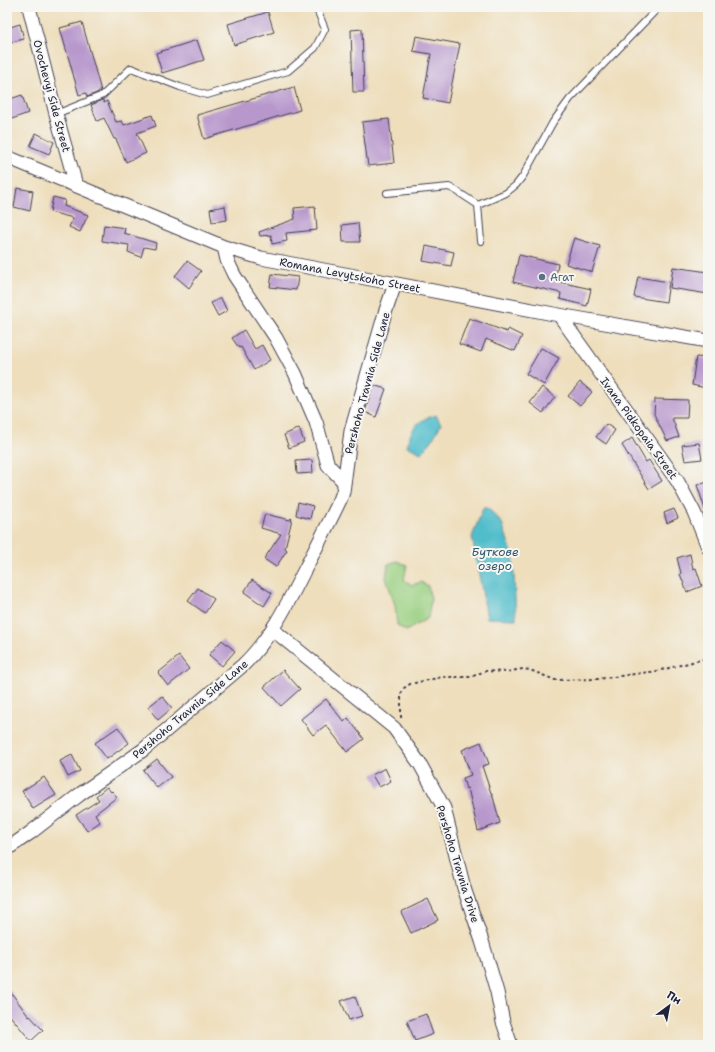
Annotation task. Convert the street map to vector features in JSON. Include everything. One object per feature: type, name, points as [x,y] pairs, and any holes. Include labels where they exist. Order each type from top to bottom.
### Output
[{"type":"street","name":"Ovochevyi Side Street","points":[[29,7],[56,114],[76,185]]},
{"type":"street","points":[[7,151],[7,157]]},
{"type":"street","name":"Romana Levytskoho Street","points":[[7,157],[224,247],[261,258],[559,315],[708,341]]},
{"type":"street","points":[[224,247],[227,260],[234,275],[276,338],[295,374],[316,422],[328,465],[344,482]]},
{"type":"street","name":"Pershoho Travnia Side Lane","points":[[7,849],[85,790],[142,750],[244,666],[253,656],[286,606],[340,500],[352,431],[385,313],[395,284]]},
{"type":"street","name":"Ivana Pidkopaia Street","points":[[559,315],[678,482],[694,512],[708,547]]},
{"type":"street","name":"Pershoho Travnia Drive","points":[[272,628],[394,728],[420,764],[444,808],[464,888],[482,941],[497,992],[503,1022],[511,1045]]},
{"type":"lane","points":[[56,114],[103,95],[131,68],[180,87],[207,95],[288,71],[315,48],[325,29],[316,7]]},
{"type":"lane","points":[[478,205],[506,193],[516,185],[523,176],[553,122],[570,99],[659,7]]},
{"type":"lane","points":[[387,193],[449,188],[455,190],[478,205]]},
{"type":"lane","points":[[478,205],[481,241]]},
{"type":"path","points":[[394,728],[401,717],[402,691],[407,686],[416,683],[446,677],[471,677],[485,671],[506,672],[522,669],[530,670],[555,680],[598,679],[657,671],[708,658]]},
{"type":"green space","points":[[397,561],[407,565],[404,580],[412,585],[421,582],[428,586],[431,599],[428,618],[406,631],[397,625],[395,605],[386,578],[388,564]]},
{"type":"water","points":[[436,415],[441,424],[431,442],[421,453],[407,446],[416,425]]},
{"type":"water","name":"Буткове озеро","points":[[483,508],[488,508],[502,523],[513,556],[516,619],[487,618],[472,537]]},
{"type":"building","points":[[268,12],[274,32],[234,45],[228,24]]},
{"type":"building","points":[[82,22],[101,91],[87,97],[86,93],[79,95],[60,28]]},
{"type":"building","points":[[20,24],[24,39],[7,43],[7,28]]},
{"type":"building","points":[[362,29],[364,92],[353,92],[351,30]]},
{"type":"building","points":[[416,36],[460,44],[448,103],[423,98],[431,54],[413,51]]},
{"type":"building","points":[[197,40],[204,60],[162,73],[156,53]]},
{"type":"building","points":[[294,87],[300,110],[204,139],[197,115]]},
{"type":"building","points":[[22,95],[28,113],[12,119],[7,105],[7,100]]},
{"type":"building","points":[[103,100],[104,103],[107,101],[116,122],[122,121],[124,125],[152,115],[156,126],[137,133],[146,153],[126,162],[116,139],[114,139],[104,118],[97,121],[91,105]]},
{"type":"building","points":[[389,119],[394,163],[368,166],[362,122]]},
{"type":"building","points":[[36,133],[54,142],[49,154],[30,146]]},
{"type":"building","points":[[17,188],[33,191],[30,211],[14,207]]},
{"type":"building","points":[[53,197],[65,200],[64,206],[88,215],[80,232],[69,227],[73,218],[50,212]]},
{"type":"building","points":[[225,206],[227,220],[212,222],[210,209]]},
{"type":"building","points":[[315,206],[317,230],[286,233],[287,241],[272,244],[271,235],[260,236],[259,232],[295,219],[294,208]]},
{"type":"building","points":[[358,223],[360,242],[343,242],[342,225]]},
{"type":"building","points":[[104,225],[125,228],[124,233],[156,243],[155,249],[144,247],[141,257],[128,252],[129,245],[102,241]]},
{"type":"building","points":[[574,238],[600,246],[592,272],[566,264]]},
{"type":"building","points":[[426,246],[454,252],[451,266],[423,261]]},
{"type":"building","points":[[519,255],[558,264],[555,281],[591,289],[587,306],[560,299],[561,293],[513,282]]},
{"type":"building","points":[[187,261],[201,271],[189,288],[175,276]]},
{"type":"building","points":[[673,267],[708,272],[708,294],[670,288]]},
{"type":"building","points":[[272,274],[298,277],[296,290],[270,287]]},
{"type":"building","points":[[638,277],[669,282],[666,302],[634,297]]},
{"type":"building","points":[[221,298],[227,311],[218,316],[211,303]]},
{"type":"building","points":[[469,318],[507,332],[508,329],[522,336],[515,351],[486,339],[481,352],[459,344]]},
{"type":"building","points":[[244,330],[255,349],[262,345],[270,360],[254,370],[241,347],[239,348],[232,338]]},
{"type":"building","points":[[541,348],[559,358],[544,385],[526,374]]},
{"type":"building","points":[[696,357],[708,358],[708,377],[706,388],[692,385]]},
{"type":"building","points":[[580,382],[592,392],[580,406],[568,396]]},
{"type":"building","points":[[373,385],[386,389],[376,417],[365,412]]},
{"type":"building","points":[[542,387],[555,397],[543,413],[530,403]]},
{"type":"building","points":[[655,399],[688,400],[687,418],[672,418],[679,437],[667,441],[654,414]]},
{"type":"building","points":[[606,424],[615,430],[606,444],[596,437]]},
{"type":"building","points":[[299,428],[304,442],[289,448],[284,435]]},
{"type":"building","points":[[632,438],[646,462],[649,460],[662,481],[649,489],[622,445]]},
{"type":"building","points":[[699,443],[702,459],[685,461],[682,445]]},
{"type":"building","points":[[312,460],[313,473],[297,474],[296,461]]},
{"type":"building","points":[[708,482],[708,512],[706,512],[697,485]]},
{"type":"building","points":[[298,502],[313,506],[310,519],[296,515]]},
{"type":"building","points":[[674,509],[678,518],[667,523],[664,513]]},
{"type":"building","points":[[265,514],[290,520],[291,518],[292,519],[285,548],[287,550],[276,567],[264,559],[281,534],[261,528]]},
{"type":"building","points":[[690,554],[693,569],[696,568],[702,586],[687,592],[680,574],[677,558]]},
{"type":"building","points":[[252,580],[272,593],[264,606],[244,592]]},
{"type":"building","points":[[198,588],[214,599],[205,613],[188,601]]},
{"type":"building","points":[[222,640],[235,651],[222,666],[209,655]]},
{"type":"building","points":[[179,656],[189,669],[168,686],[158,673]]},
{"type":"building","points":[[283,670],[300,689],[281,706],[264,687]]},
{"type":"building","points":[[162,696],[172,708],[158,720],[148,707]]},
{"type":"building","points":[[326,699],[344,722],[348,718],[364,739],[347,752],[326,725],[313,735],[301,719]]},
{"type":"building","points":[[118,727],[129,743],[107,759],[95,743]]},
{"type":"building","points":[[481,742],[489,764],[482,766],[492,793],[500,823],[478,831],[468,788],[466,789],[463,778],[471,775],[462,750]]},
{"type":"building","points":[[72,755],[80,771],[68,777],[60,761]]},
{"type":"building","points":[[157,759],[171,777],[157,788],[143,770]]},
{"type":"building","points":[[385,768],[391,781],[379,787],[372,775]]},
{"type":"building","points":[[44,777],[56,795],[33,809],[22,791]]},
{"type":"building","points":[[107,787],[117,797],[95,814],[100,822],[87,831],[76,815],[99,800],[96,796]]},
{"type":"building","points":[[428,899],[438,920],[411,933],[401,912]]},
{"type":"building","points":[[7,987],[29,1017],[30,1016],[43,1030],[31,1041],[7,1012]]},
{"type":"building","points":[[355,996],[362,1016],[349,1020],[341,1001]]},
{"type":"building","points":[[426,1014],[433,1034],[415,1041],[407,1021]]},
{"type":"place","name":"Агат","points":[[542,277]]}]
